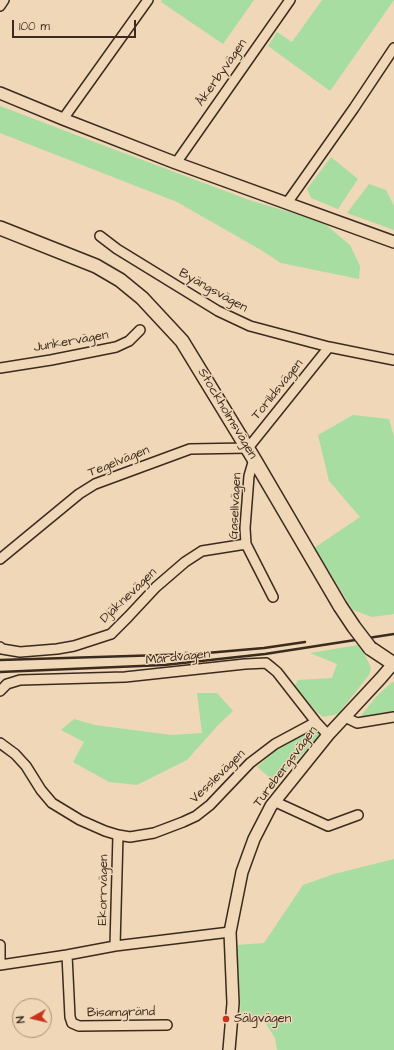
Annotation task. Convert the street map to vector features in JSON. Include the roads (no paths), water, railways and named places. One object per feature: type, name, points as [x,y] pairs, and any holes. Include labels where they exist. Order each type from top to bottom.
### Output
[{"type":"main road","name":"Stockholmsvägen","points":[[0,228],[96,266],[120,280],[142,298],[182,341],[251,454],[340,606],[370,648],[393,664]]},
{"type":"street","points":[[0,6],[4,0]]},
{"type":"street","points":[[63,119],[148,0]]},
{"type":"street","name":"Åkerbyvägen","points":[[176,163],[290,0]]},
{"type":"street","points":[[287,203],[394,48]]},
{"type":"street","points":[[0,93],[176,163],[394,242]]},
{"type":"street","name":"Byängsvägen","points":[[100,236],[117,249],[218,311],[250,326],[329,347],[394,360]]},
{"type":"street","name":"Junkervägen","points":[[0,368],[116,347],[129,341],[140,330]]},
{"type":"street","name":"Torildsvägen","points":[[251,454],[329,347]]},
{"type":"street","name":"Tegelvägen","points":[[0,559],[79,494],[95,484],[190,450],[251,454]]},
{"type":"street","name":"Gasellvägen","points":[[251,454],[245,528],[246,544],[273,597]]},
{"type":"street","name":"Djäknevägen","points":[[0,647],[2,649],[20,652],[57,649],[74,646],[111,634],[156,587],[184,562],[202,551],[246,544]]},
{"type":"street","name":"Mårdvägen","points":[[0,691],[7,684],[20,680],[125,677],[266,663],[276,672],[328,735]]},
{"type":"street","name":"Turebergsvägen","points":[[229,1050],[233,1003],[230,932],[242,872],[254,839],[270,806],[276,801],[328,735],[393,664]]},
{"type":"street","points":[[345,717],[357,723],[394,717]]},
{"type":"street","name":"Vesslevägen","points":[[0,743],[15,754],[26,766],[41,790],[52,803],[80,820],[105,831],[130,837],[154,833],[196,816],[210,805],[236,776],[255,759],[275,744],[316,722]]},
{"type":"street","points":[[276,801],[328,826],[358,815]]},
{"type":"street","name":"Ekorrvägen","points":[[115,946],[118,835]]},
{"type":"street","points":[[0,945],[0,965],[67,956],[115,946],[230,932]]},
{"type":"street","name":"Bisamgränd","points":[[67,956],[70,1017],[72,1023],[79,1026],[167,1025]]},
{"type":"railway","points":[[0,672],[164,665],[265,654],[394,634]]},
{"type":"railway","points":[[0,660],[195,654],[264,648],[305,642]]},
{"type":"place","name":"Sälgvägen","points":[[226,1019]]}]
